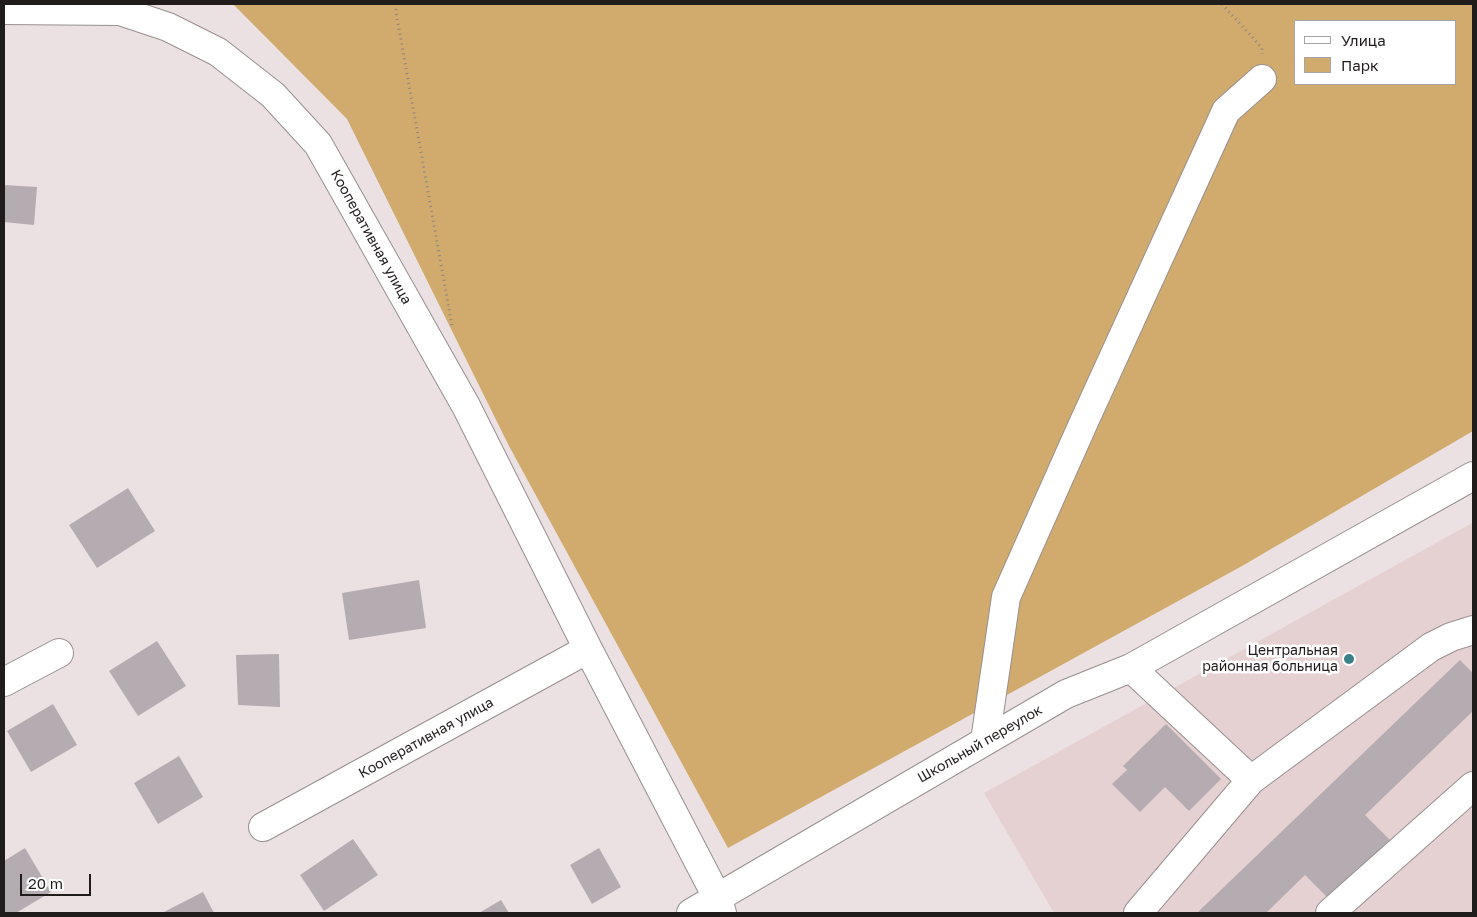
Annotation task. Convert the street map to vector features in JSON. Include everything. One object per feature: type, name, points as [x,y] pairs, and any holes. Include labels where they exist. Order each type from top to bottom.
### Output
[{"type":"street","name":"Кооперативная улица","points":[[4,10],[120,11],[168,27],[218,52],[273,95],[318,144],[466,406],[719,905]]},
{"type":"street","points":[[986,741],[1006,597],[1226,111],[1262,79]]},
{"type":"street","name":"Школьный переулок","points":[[691,913],[719,905],[1066,694],[1131,668],[1473,476]]},
{"type":"street","points":[[1138,913],[1251,780],[1431,647],[1451,637],[1473,630]]},
{"type":"street","name":"Кооперативная улица","points":[[263,827],[588,649]]},
{"type":"street","points":[[4,682],[59,654]]},
{"type":"street","points":[[1131,668],[1251,780]]},
{"type":"street","points":[[1330,913],[1473,786]]},
{"type":"path","points":[[396,4],[452,327]]},
{"type":"path","points":[[1222,4],[1262,48],[1262,79]]},
{"type":"shaded area","name":"Центральная районная больница","points":[[1472,523],[1473,913],[1054,913],[984,793]]},
{"type":"green space","points":[[233,4],[1473,4],[1473,431],[1242,566],[728,848],[509,446],[347,119]]},
{"type":"building","points":[[4,185],[37,187],[34,225],[4,222]]},
{"type":"building","points":[[128,488],[155,531],[97,568],[69,525]]},
{"type":"building","points":[[419,580],[426,628],[349,640],[342,593]]},
{"type":"building","points":[[157,641],[186,686],[138,716],[109,671]]},
{"type":"building","points":[[279,654],[280,707],[238,705],[236,655]]},
{"type":"building","points":[[1460,660],[1473,673],[1473,711],[1365,815],[1390,840],[1329,899],[1305,875],[1266,913],[1197,913]]},
{"type":"building","points":[[53,704],[77,745],[31,772],[7,731]]},
{"type":"building","points":[[1166,724],[1221,779],[1189,811],[1165,787],[1140,812],[1112,784],[1127,770],[1123,766]]},
{"type":"building","points":[[179,756],[203,797],[158,824],[134,783]]},
{"type":"building","points":[[353,839],[378,875],[324,911],[300,875]]},
{"type":"building","points":[[25,848],[51,892],[16,913],[4,913],[4,861]]},
{"type":"building","points":[[599,848],[621,887],[592,904],[570,865]]},
{"type":"building","points":[[203,892],[214,913],[162,913]]},
{"type":"building","points":[[501,900],[509,913],[479,913]]},
{"type":"place","name":"Центральная районная больница","points":[[1349,659]]}]
